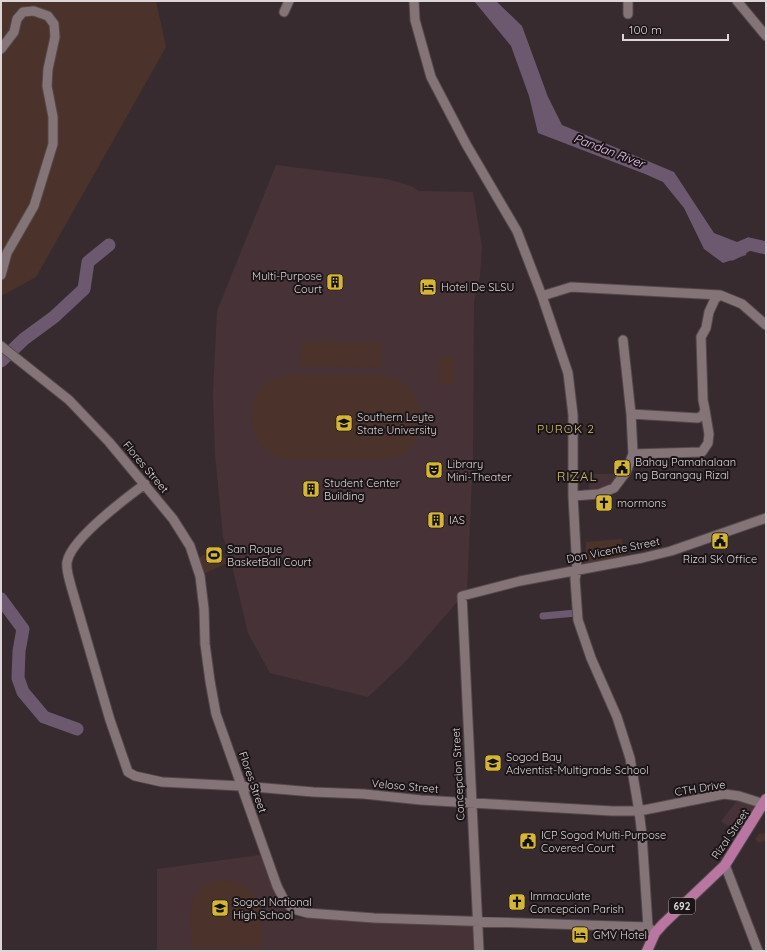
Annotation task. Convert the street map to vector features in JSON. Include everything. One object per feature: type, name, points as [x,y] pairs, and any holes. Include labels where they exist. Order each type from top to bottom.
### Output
[{"type":"main road","name":"Rizal Street","points":[[647,951],[652,930],[725,865],[765,802]]},
{"type":"street","points":[[284,12],[289,1]]},
{"type":"street","points":[[414,1],[415,20],[431,77],[466,144],[517,231],[542,296],[568,373],[573,414],[573,496],[577,570],[575,579],[578,620],[591,658],[617,717],[630,758],[640,811],[652,930]]},
{"type":"street","points":[[628,1],[628,14]]},
{"type":"street","points":[[737,1],[766,36]]},
{"type":"street","points":[[1,49],[14,32],[17,19],[23,12],[34,11],[48,16],[54,24],[55,37],[48,69],[47,86],[53,117],[53,144],[34,206],[7,253],[1,275]]},
{"type":"street","points":[[542,296],[571,287],[720,295],[742,304],[766,325]]},
{"type":"street","points":[[633,454],[702,452],[708,443],[709,434],[703,400],[701,337],[706,328],[709,312],[715,299],[720,295]]},
{"type":"street","points":[[573,496],[599,494],[614,488],[626,472],[633,454],[631,414],[623,340]]},
{"type":"street","name":"Flores Street","points":[[1,346],[69,400],[109,442],[173,519],[190,546],[200,576],[204,609],[205,644],[216,714],[276,886],[284,900],[293,909],[307,913],[340,916],[652,930]]},
{"type":"street","points":[[631,414],[698,418],[703,416],[705,410]]},
{"type":"street","name":"Veloso Street","points":[[145,484],[130,495],[84,536],[72,551],[68,560],[67,568],[110,720],[128,772],[135,776],[162,782],[364,794],[421,800],[532,807],[640,811]]},
{"type":"street","name":"Don Vicente Street","points":[[462,596],[520,581],[642,558],[671,551],[766,518]]},
{"type":"street","name":"Concepcion Street","points":[[462,596],[479,951]]},
{"type":"street","name":"CTH Drive","points":[[640,811],[724,794],[765,802]]},
{"type":"street","points":[[725,865],[758,951]]},
{"type":"shaded area","points":[[1,1],[156,1],[166,47],[36,277],[1,296]]},
{"type":"shaded area","name":"Southern Leyte State University","points":[[276,165],[387,179],[411,186],[419,191],[473,192],[482,247],[480,276],[474,301],[473,456],[467,591],[459,591],[458,601],[405,662],[368,697],[270,673],[248,633],[229,553],[223,537],[215,454],[213,393],[217,311]]},
{"type":"shaded area","points":[[301,341],[381,342],[381,368],[300,366]]},
{"type":"shaded area","points":[[439,356],[453,356],[453,385],[440,385]]},
{"type":"shaded area","points":[[300,374],[378,375],[387,376],[404,383],[411,390],[419,405],[421,422],[415,443],[407,451],[390,459],[286,459],[271,454],[263,448],[257,440],[254,430],[252,408],[255,398],[260,389],[274,378]]},
{"type":"shaded area","points":[[590,474],[623,474],[609,488],[589,490]]},
{"type":"shaded area","points":[[622,539],[623,559],[585,563],[586,542]]},
{"type":"shaded area","name":"San Roque BasketBall Court","points":[[219,547],[227,563],[197,577],[189,563]]},
{"type":"shaded area","points":[[739,798],[759,807],[739,834],[721,821]]},
{"type":"shaded area","points":[[766,833],[766,840],[759,843],[755,839],[759,834]]},
{"type":"shaded area","name":"Sogod National High School","points":[[260,855],[275,893],[285,913],[293,918],[474,926],[475,951],[157,951],[157,869]]},
{"type":"shaded area","points":[[221,880],[235,882],[245,886],[253,892],[258,900],[262,920],[262,951],[192,951],[190,918],[194,897],[200,889],[208,883]]},
{"type":"water","points":[[474,1],[496,1],[522,26],[548,97],[562,125],[674,172],[714,233],[737,242],[749,237],[746,255],[723,263],[704,249],[684,208],[663,182],[538,133],[529,96],[511,46]]},
{"type":"waterway","name":"Pandan River","points":[[732,254],[749,244],[766,248]]},
{"type":"waterway","points":[[1,361],[24,339],[54,317],[84,289],[88,262],[109,245]]},
{"type":"waterway","points":[[1,599],[23,629],[19,651],[18,678],[23,692],[44,717],[77,729]]},
{"type":"waterway","points":[[543,616],[576,613]]},
{"type":"place","name":"Multi-Purpose Court","points":[[335,282]]},
{"type":"place","name":"Hotel De SLSU","points":[[428,287]]},
{"type":"place","name":"Southern Leyte State University","points":[[344,423]]},
{"type":"place","name":"Bahay Pamahalaan ng Barangay Rizal","points":[[622,468]]},
{"type":"place","name":"Library Mini-Theater","points":[[434,470]]},
{"type":"place","name":"Student Center Building","points":[[311,489]]},
{"type":"place","name":"mormons","points":[[604,503]]},
{"type":"place","name":"IAS","points":[[436,520]]},
{"type":"place","name":"Rizal SK Office","points":[[720,541]]},
{"type":"place","name":"San Roque BasketBall Court","points":[[214,555]]},
{"type":"place","name":"Sogod Bay Adventist-Multigrade School","points":[[493,763]]},
{"type":"place","name":"ICP Sogod Multi-Purpose Covered Court","points":[[528,841]]},
{"type":"place","name":"Immaculate Concepcion Parish","points":[[517,902]]},
{"type":"place","name":"Sogod National High School","points":[[220,908]]},
{"type":"place","name":"GMV Hotel","points":[[580,935]]},
{"type":"district","name":"PUROK 2","points":[[566,429]]},
{"type":"district","name":"RIZAL","points":[[577,476]]}]
